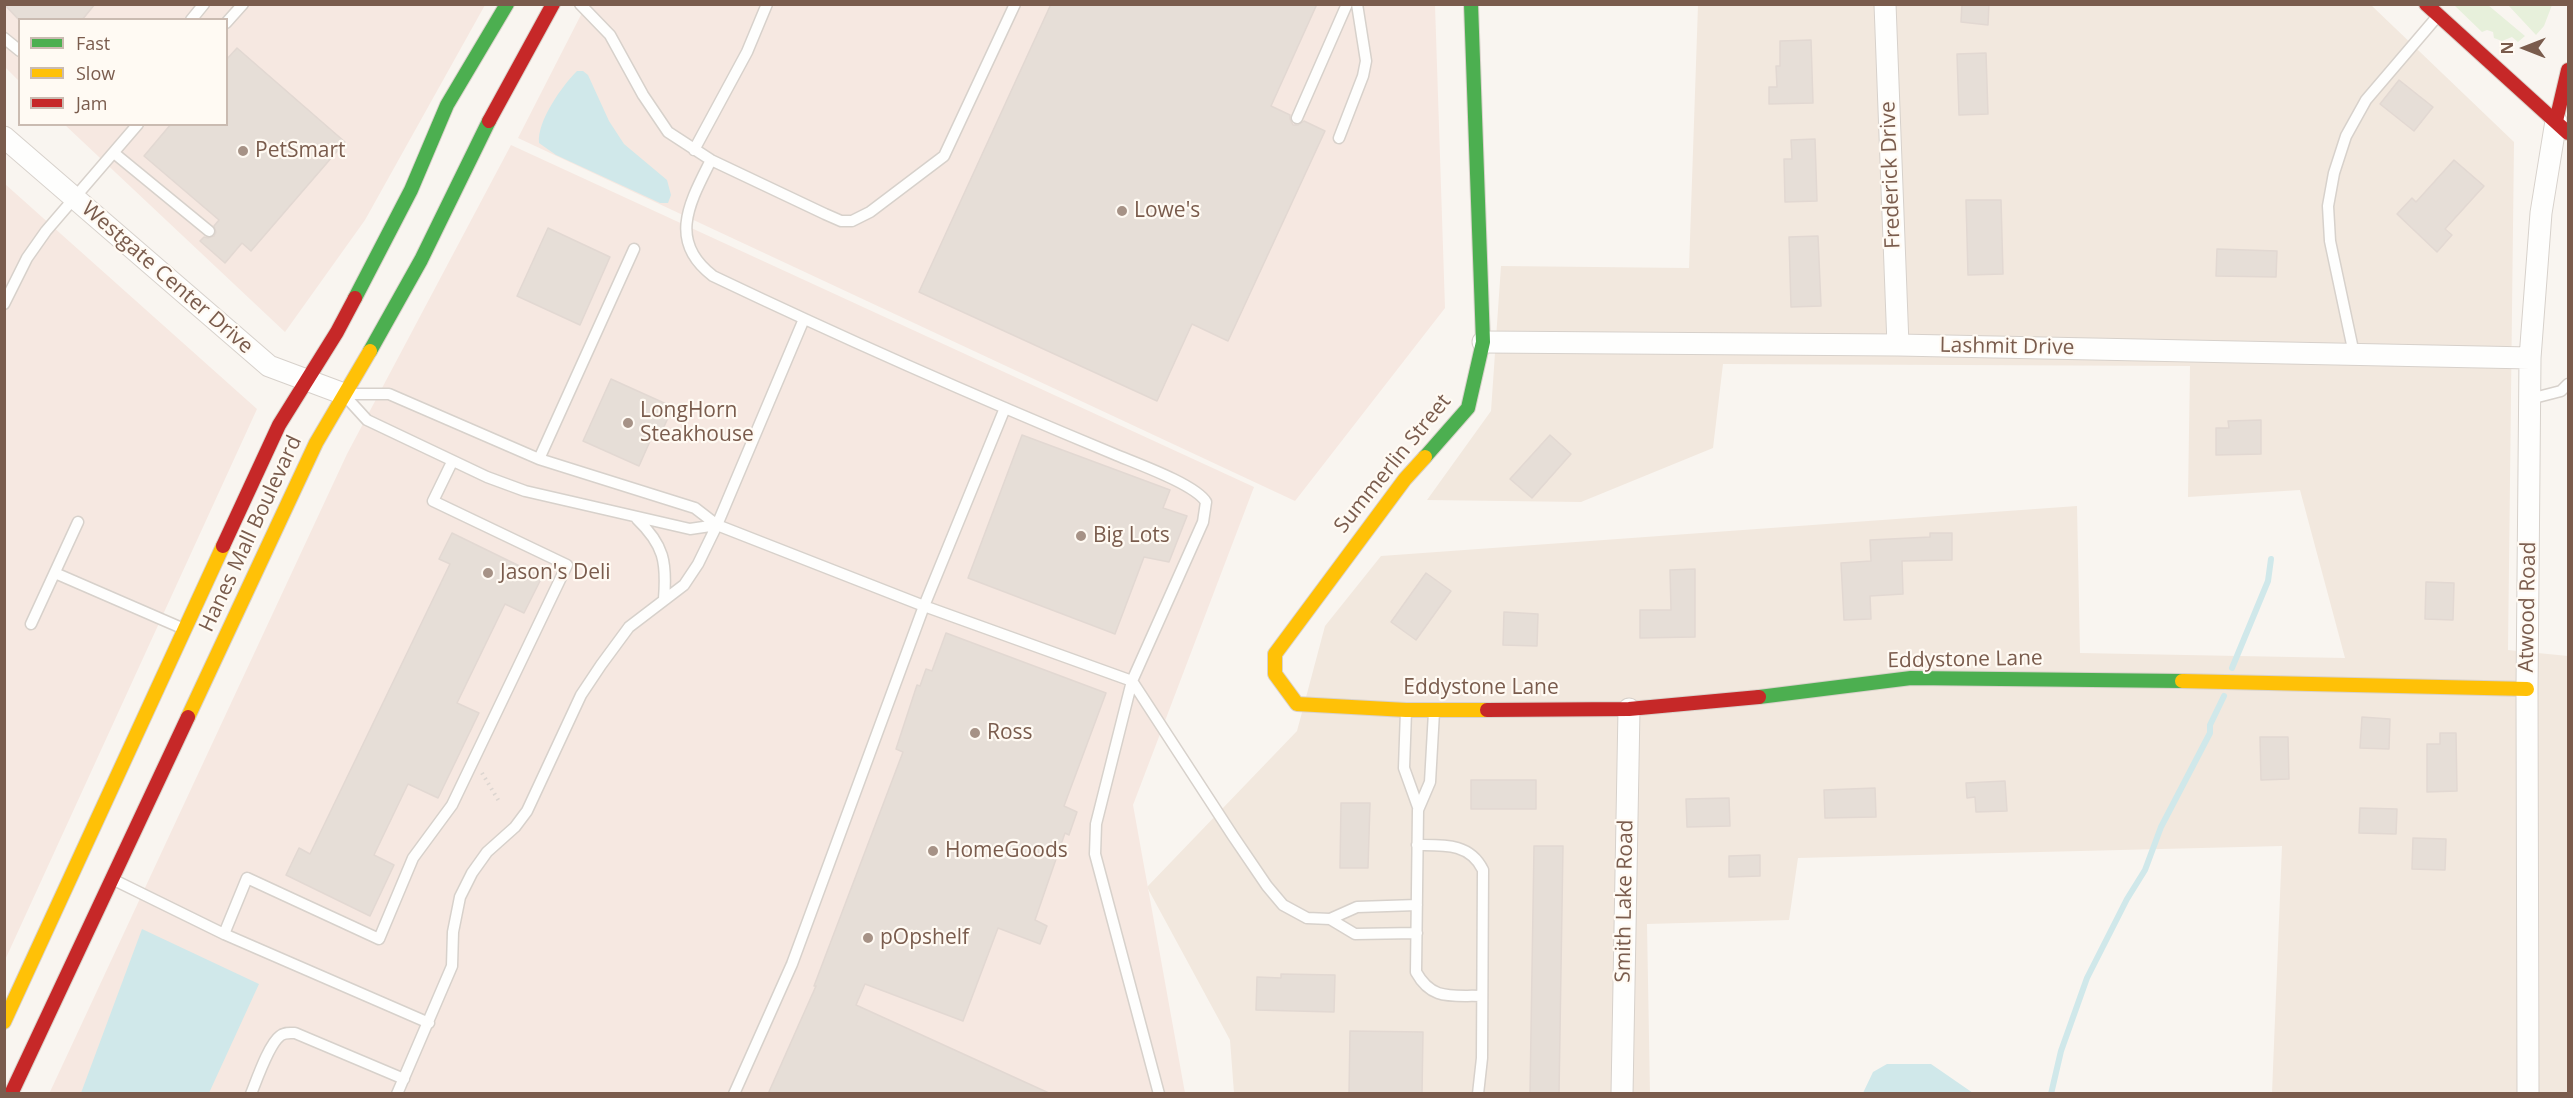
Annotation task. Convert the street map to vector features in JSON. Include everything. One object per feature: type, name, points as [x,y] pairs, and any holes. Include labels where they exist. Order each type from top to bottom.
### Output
[{"type":"main road","name":"Hanes Mall Boulevard","points":[[4,1022],[18,981],[279,426],[337,333],[411,189],[447,105],[507,4]]},
{"type":"main road","name":"Hanes Mall Boulevard","points":[[11,1094],[316,443],[372,351],[421,259],[481,135],[535,33],[553,4]]},
{"type":"main road","name":"Summerlin Street","points":[[1296,704],[1275,674],[1275,654],[1406,479],[1468,408],[1483,342],[1471,4]]},
{"type":"main road","points":[[2426,4],[2562,127]]},
{"type":"main road","points":[[2562,127],[2568,69]]},
{"type":"main road","name":"Eddystone Lane","points":[[1296,704],[1406,710],[1629,709],[1762,697],[1911,678],[2228,681],[2527,689]]},
{"type":"street","name":"Frederick Drive","points":[[1885,4],[1898,345]]},
{"type":"street","name":"Atwood Road","points":[[2528,1094],[2527,689],[2530,358],[2541,213],[2562,127]]},
{"type":"street","name":"Westgate Center Drive","points":[[4,137],[269,366],[344,394]]},
{"type":"street","name":"Lashmit Drive","points":[[1483,342],[1898,345],[2530,358]]},
{"type":"street","name":"Smith Lake Road","points":[[1622,1094],[1629,709]]},
{"type":"lane","points":[[193,18],[204,4]]},
{"type":"lane","points":[[228,21],[243,4]]},
{"type":"lane","points":[[580,4],[610,35],[643,95],[668,132],[711,160],[825,214],[852,221],[870,212],[944,156],[1015,4]]},
{"type":"lane","points":[[694,150],[747,52],[767,4]]},
{"type":"lane","points":[[1297,118],[1347,4]]},
{"type":"lane","points":[[1339,138],[1363,76],[1366,62],[1357,4]]},
{"type":"lane","points":[[2354,354],[2330,241],[2328,206],[2334,173],[2346,136],[2366,100],[2438,15]]},
{"type":"lane","points":[[4,38],[18,49]]},
{"type":"lane","points":[[4,304],[27,258],[46,231],[76,199],[136,126]]},
{"type":"lane","points":[[114,153],[209,231]]},
{"type":"lane","points":[[711,160],[689,203],[687,227],[691,252],[700,266],[713,276],[1005,408],[1168,477],[1197,493],[1206,502],[1203,522],[1132,681],[1096,824],[1095,854],[1160,1094]]},
{"type":"lane","points":[[539,459],[634,249]]},
{"type":"lane","points":[[397,1094],[452,966],[453,932],[460,897],[472,873],[487,852],[510,833],[527,811],[581,695],[601,665],[629,627],[684,585],[698,564],[717,525],[804,319]]},
{"type":"lane","points":[[2530,399],[2561,391],[2568,384]]},
{"type":"lane","points":[[344,394],[389,394],[539,459],[696,508],[717,525],[924,606],[1132,681],[1267,886],[1283,905],[1307,918],[1330,919],[1357,907],[1417,905]]},
{"type":"lane","points":[[344,394],[367,420],[452,462],[525,491],[690,530],[717,525]]},
{"type":"lane","points":[[734,1094],[792,964],[924,606],[1005,408]]},
{"type":"lane","points":[[224,934],[246,879],[380,939],[413,858],[452,805],[567,565],[434,501],[452,462]]},
{"type":"lane","points":[[637,519],[653,534],[663,554],[666,574],[664,599]]},
{"type":"lane","points":[[31,624],[78,522]]},
{"type":"lane","points":[[55,573],[185,629]]},
{"type":"lane","points":[[1406,710],[1404,768],[1418,807],[1416,972],[1424,987],[1438,994],[1482,996]]},
{"type":"lane","points":[[1418,807],[1430,782],[1434,710]]},
{"type":"lane","points":[[1417,845],[1451,845],[1465,850],[1477,858],[1483,870],[1482,1058],[1478,1094]]},
{"type":"lane","points":[[111,879],[224,934],[429,1023]]},
{"type":"lane","points":[[1330,919],[1355,934],[1417,933]]},
{"type":"lane","points":[[251,1094],[274,1043],[286,1033],[295,1034],[404,1079]]},
{"type":"path","points":[[480,770],[500,803]]},
{"type":"shaded area","points":[[4,5],[485,5],[365,220],[285,332],[66,126],[228,126],[228,18],[18,18],[18,80],[5,67]]},
{"type":"shaded area","points":[[586,5],[1435,5],[1445,308],[1295,501],[518,138]]},
{"type":"shaded area","points":[[1698,5],[2371,5],[2514,142],[2508,650],[2568,656],[2568,1093],[2272,1093],[2282,846],[1798,858],[1789,920],[1647,924],[1650,1094],[1234,1093],[1230,1040],[1147,887],[1297,731],[1325,626],[1381,556],[2077,506],[2080,653],[2345,658],[2300,490],[2188,497],[2190,366],[1723,364],[1713,448],[1581,502],[1427,500],[1491,411],[1501,266],[1689,268]]},
{"type":"shaded area","points":[[511,145],[1254,487],[1133,805],[1185,1093],[49,1094],[347,454]]},
{"type":"shaded area","points":[[5,184],[257,409],[5,960]]},
{"type":"green space","points":[[2454,5],[2488,5],[2525,36],[2518,42],[2512,37],[2502,41],[2494,38],[2493,32],[2487,30],[2482,32]]},
{"type":"green space","points":[[2508,5],[2552,5],[2544,26],[2536,35]]},
{"type":"water","points":[[577,71],[583,71],[588,75],[609,121],[624,144],[667,180],[671,195],[668,203],[660,203],[556,155],[539,143],[539,134],[546,115],[564,85]]},
{"type":"water","points":[[142,929],[259,984],[209,1093],[81,1093]]},
{"type":"water","points":[[1887,1064],[1931,1064],[1973,1093],[1863,1093],[1873,1072]]},
{"type":"building","points":[[4,4],[95,4],[84,18],[18,19]]},
{"type":"building","name":"Lowe's","points":[[1051,4],[1317,4],[1271,106],[1290,115],[1293,125],[1304,121],[1325,131],[1228,341],[1192,324],[1157,401],[919,292]]},
{"type":"building","points":[[1962,4],[1989,4],[1988,25],[1961,22]]},
{"type":"building","points":[[1811,40],[1813,103],[1769,104],[1769,87],[1777,87],[1776,66],[1780,66],[1780,41]]},
{"type":"building","name":"PetSmart","points":[[237,48],[345,142],[251,251],[242,243],[225,263],[200,241],[204,237],[214,236],[216,232],[214,226],[219,220],[144,156],[169,126],[228,126],[228,58]]},
{"type":"building","points":[[1986,53],[1988,114],[1959,115],[1957,54]]},
{"type":"building","points":[[2399,80],[2433,107],[2414,131],[2380,104]]},
{"type":"building","points":[[1815,139],[1817,201],[1785,202],[1784,159],[1792,159],[1791,140]]},
{"type":"building","points":[[2454,160],[2484,186],[2445,229],[2452,235],[2437,252],[2397,214],[2412,198],[2416,202]]},
{"type":"building","points":[[1966,200],[2001,200],[2003,274],[1968,275]]},
{"type":"building","points":[[548,228],[610,257],[580,325],[517,296]]},
{"type":"building","points":[[1818,236],[1821,306],[1791,307],[1789,237]]},
{"type":"building","points":[[2217,249],[2277,251],[2276,277],[2216,276]]},
{"type":"building","name":"LongHorn Steakhouse","points":[[611,379],[673,407],[657,442],[651,439],[639,466],[583,441]]},
{"type":"building","points":[[2261,420],[2261,454],[2216,455],[2216,428],[2229,428],[2228,421]]},
{"type":"building","name":"Big Lots","points":[[1022,435],[1170,490],[1163,508],[1187,516],[1169,562],[1144,557],[1115,634],[968,578]]},
{"type":"building","points":[[1550,435],[1571,454],[1532,498],[1510,479]]},
{"type":"building","points":[[452,533],[542,577],[524,613],[505,604],[457,703],[479,713],[438,798],[408,784],[374,855],[394,865],[370,916],[286,875],[299,848],[310,854],[450,564],[439,559]]},
{"type":"building","points":[[1930,533],[1952,533],[1952,560],[1902,561],[1903,594],[1870,596],[1871,619],[1844,620],[1841,563],[1871,561],[1870,540],[1930,537]]},
{"type":"building","points":[[1695,569],[1695,637],[1640,638],[1640,610],[1671,610],[1670,570]]},
{"type":"building","points":[[1426,573],[1451,591],[1416,640],[1391,622]]},
{"type":"building","points":[[2426,582],[2454,583],[2453,620],[2425,619]]},
{"type":"building","points":[[1504,612],[1538,614],[1537,646],[1503,645]]},
{"type":"building","points":[[946,633],[1106,693],[1064,806],[1077,812],[1069,835],[1065,833],[1035,920],[1047,926],[1040,944],[998,928],[963,1021],[865,984],[856,1005],[1051,1094],[768,1094],[816,986],[814,986],[903,752],[896,749],[917,685],[920,686],[926,669],[932,671]]},
{"type":"building","points":[[2362,717],[2390,719],[2389,749],[2360,748]]},
{"type":"building","points":[[2440,733],[2456,733],[2457,791],[2427,792],[2427,744],[2440,744]]},
{"type":"building","points":[[2260,737],[2288,737],[2289,779],[2261,780]]},
{"type":"building","points":[[1471,780],[1536,780],[1536,809],[1471,809]]},
{"type":"building","points":[[2005,781],[2007,811],[1976,812],[1975,797],[1967,798],[1966,783]]},
{"type":"building","points":[[1875,788],[1876,817],[1825,818],[1824,790]]},
{"type":"building","points":[[1729,798],[1730,826],[1687,827],[1686,799]]},
{"type":"building","points":[[1341,803],[1370,803],[1368,868],[1340,868]]},
{"type":"building","points":[[2360,808],[2397,809],[2396,834],[2359,833]]},
{"type":"building","points":[[2413,838],[2446,839],[2445,870],[2412,869]]},
{"type":"building","points":[[1534,846],[1563,846],[1559,1094],[1530,1094]]},
{"type":"building","points":[[1760,855],[1760,876],[1729,877],[1729,856]]},
{"type":"building","points":[[1281,974],[1335,975],[1334,1012],[1256,1010],[1257,977],[1281,978]]},
{"type":"building","points":[[1350,1031],[1423,1032],[1422,1094],[1349,1094]]},
{"type":"waterway","points":[[2232,668],[2268,581],[2271,559]]},
{"type":"waterway","points":[[2051,1094],[2061,1051],[2087,978],[2127,899],[2145,870],[2161,827],[2210,733],[2210,725],[2224,696]]},
{"type":"traffic: fast","points":[[355,298],[411,190],[447,105],[507,4]]},
{"type":"traffic: fast","points":[[1425,457],[1468,408],[1483,342],[1471,4]]},
{"type":"traffic: fast","points":[[370,351],[421,260],[489,121]]},
{"type":"traffic: fast","points":[[1759,697],[1911,678],[2182,681]]},
{"type":"traffic: slow","points":[[188,717],[316,443],[370,351]]},
{"type":"traffic: slow","points":[[1425,457],[1405,479],[1275,654],[1275,674],[1297,704],[1406,710],[1487,710]]},
{"type":"traffic: slow","points":[[4,1022],[223,546]]},
{"type":"traffic: slow","points":[[2182,681],[2527,689]]},
{"type":"traffic: jam","points":[[489,121],[553,4]]},
{"type":"traffic: jam","points":[[2426,4],[2568,133]]},
{"type":"traffic: jam","points":[[2556,121],[2568,70]]},
{"type":"traffic: jam","points":[[223,546],[279,425],[337,332],[355,298]]},
{"type":"traffic: jam","points":[[1487,710],[1629,709],[1759,697]]},
{"type":"traffic: jam","points":[[11,1094],[188,717]]},
{"type":"place","name":"PetSmart","points":[[243,151]]},
{"type":"place","name":"Lowe's","points":[[1122,211]]},
{"type":"place","name":"LongHorn Steakhouse","points":[[628,423]]},
{"type":"place","name":"Big Lots","points":[[1081,536]]},
{"type":"place","name":"Jason's Deli","points":[[488,573]]},
{"type":"place","name":"Ross","points":[[975,733]]},
{"type":"place","name":"HomeGoods","points":[[933,851]]},
{"type":"place","name":"pOpshelf","points":[[868,938]]}]
